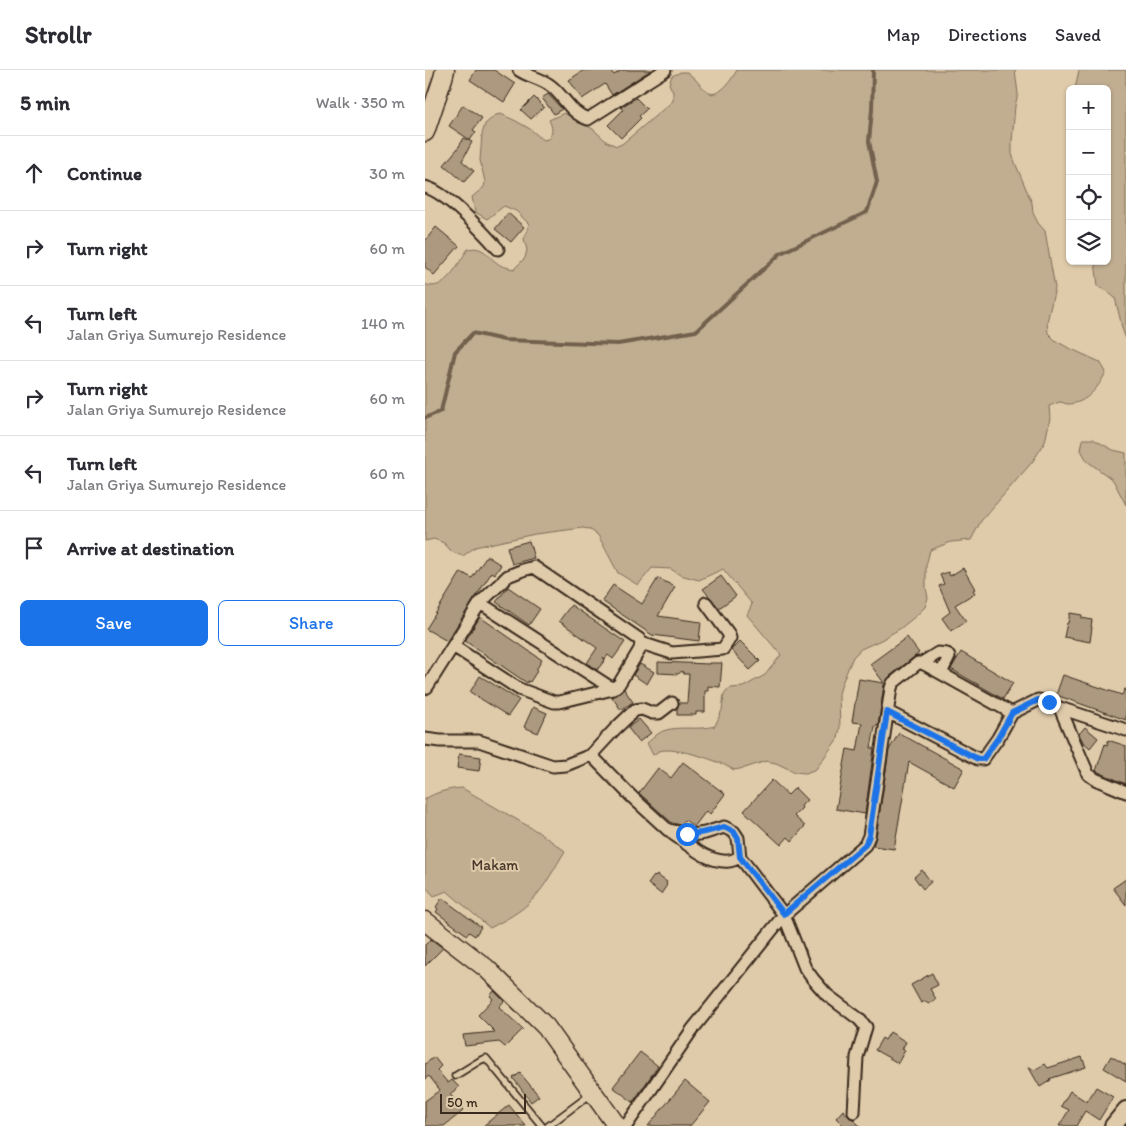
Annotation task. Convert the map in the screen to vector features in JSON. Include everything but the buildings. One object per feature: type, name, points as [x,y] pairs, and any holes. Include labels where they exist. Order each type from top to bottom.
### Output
[{"type":"main road","points":[[425,132],[431,101],[445,70]]},
{"type":"main road","points":[[426,923],[486,968],[546,1027],[617,1126]]},
{"type":"main road","points":[[1113,1126],[1126,1110]]},
{"type":"street","points":[[519,70],[524,74],[547,83],[572,109],[583,118],[589,119],[665,70]]},
{"type":"street","points":[[425,188],[439,194],[459,210],[498,249]]},
{"type":"street","points":[[425,688],[480,603],[507,576],[523,570],[535,568],[639,639],[641,643],[672,653],[723,649],[730,638],[706,603]]},
{"type":"street","points":[[480,603],[613,690]]},
{"type":"street","points":[[453,646],[519,688],[554,702],[559,702],[613,690],[619,684],[640,649],[641,643]]},
{"type":"street","points":[[626,1126],[692,1030],[784,914],[865,845],[869,836],[893,683],[918,663],[922,663],[938,653],[947,654],[949,657],[941,673]]},
{"type":"street","points":[[922,663],[1012,713]]},
{"type":"street","points":[[887,712],[978,759],[983,759],[1012,713],[1038,700],[1049,702],[1060,708],[1126,730]]},
{"type":"street","points":[[425,739],[479,741],[553,766],[566,765],[591,755],[635,710],[641,709],[652,713],[659,713],[672,703]]},
{"type":"street","points":[[1060,708],[1088,774],[1095,779],[1126,792]]},
{"type":"street","points":[[591,755],[668,830],[705,856],[730,862],[740,857]]},
{"type":"street","points":[[668,830],[693,835],[724,827],[734,832],[738,838],[740,857],[784,914],[805,968],[827,994],[859,1019],[866,1027],[857,1057],[854,1112]]},
{"type":"lane","points":[[455,1076],[486,1058],[542,1126]]},
{"type":"lane","points":[[548,1126],[593,1093]]},
{"type":"green space","points":[[737,70],[1015,70],[1018,94],[1015,106],[1012,154],[1032,203],[1033,213],[1045,231],[1055,288],[1047,322],[1048,333],[1056,341],[1100,362],[1106,372],[1096,389],[1081,401],[1067,404],[1060,402],[1049,406],[1050,418],[1045,442],[1033,461],[981,521],[971,540],[951,542],[930,550],[926,566],[928,598],[925,607],[901,628],[861,649],[853,657],[839,694],[840,728],[838,738],[816,769],[806,773],[795,772],[776,763],[766,761],[734,770],[687,752],[667,750],[658,751],[653,755],[647,743],[661,732],[669,729],[715,726],[722,710],[724,694],[727,690],[743,687],[765,675],[781,655],[747,615],[752,604],[723,569],[699,580],[680,575],[671,569],[652,568],[638,585],[618,573],[598,535],[589,529],[583,528],[535,534],[475,547],[463,556],[452,552],[444,543],[434,539],[425,541],[425,284],[432,286],[445,281],[468,249],[479,249],[487,253],[502,266],[514,269],[525,258],[527,250],[524,239],[529,224],[516,211],[504,206],[487,219],[475,212],[472,197],[484,187],[485,182],[480,160],[482,134],[485,124],[496,115],[501,114],[530,129],[543,140],[548,139],[552,132],[549,120],[564,113],[593,129],[607,142],[617,146],[622,144],[673,101],[673,92],[669,84],[672,76],[681,72],[687,72],[712,94],[724,88]]},
{"type":"green space","points":[[1079,70],[1126,70],[1126,339],[1115,298],[1098,286],[1095,265],[1111,265],[1111,85],[1076,85]]},
{"type":"green space","points":[[1083,439],[1093,439],[1113,450],[1126,453],[1126,505],[1113,480],[1087,461],[1081,450]]},
{"type":"green space","name":"Makam","points":[[462,788],[540,833],[565,851],[537,895],[518,912],[490,928],[447,891],[434,896],[425,886],[425,799],[443,791]]},
{"type":"waterway","points":[[425,418],[441,411],[455,352],[473,333],[504,340],[618,344],[696,331],[781,253],[867,212],[877,182],[869,141],[873,70]]},
{"type":"route","points":[[687,834],[705,833],[724,827],[734,832],[738,838],[740,857],[784,914],[865,845],[869,836],[887,712],[978,759],[983,759],[1012,713],[1038,700],[1049,702]]}]
